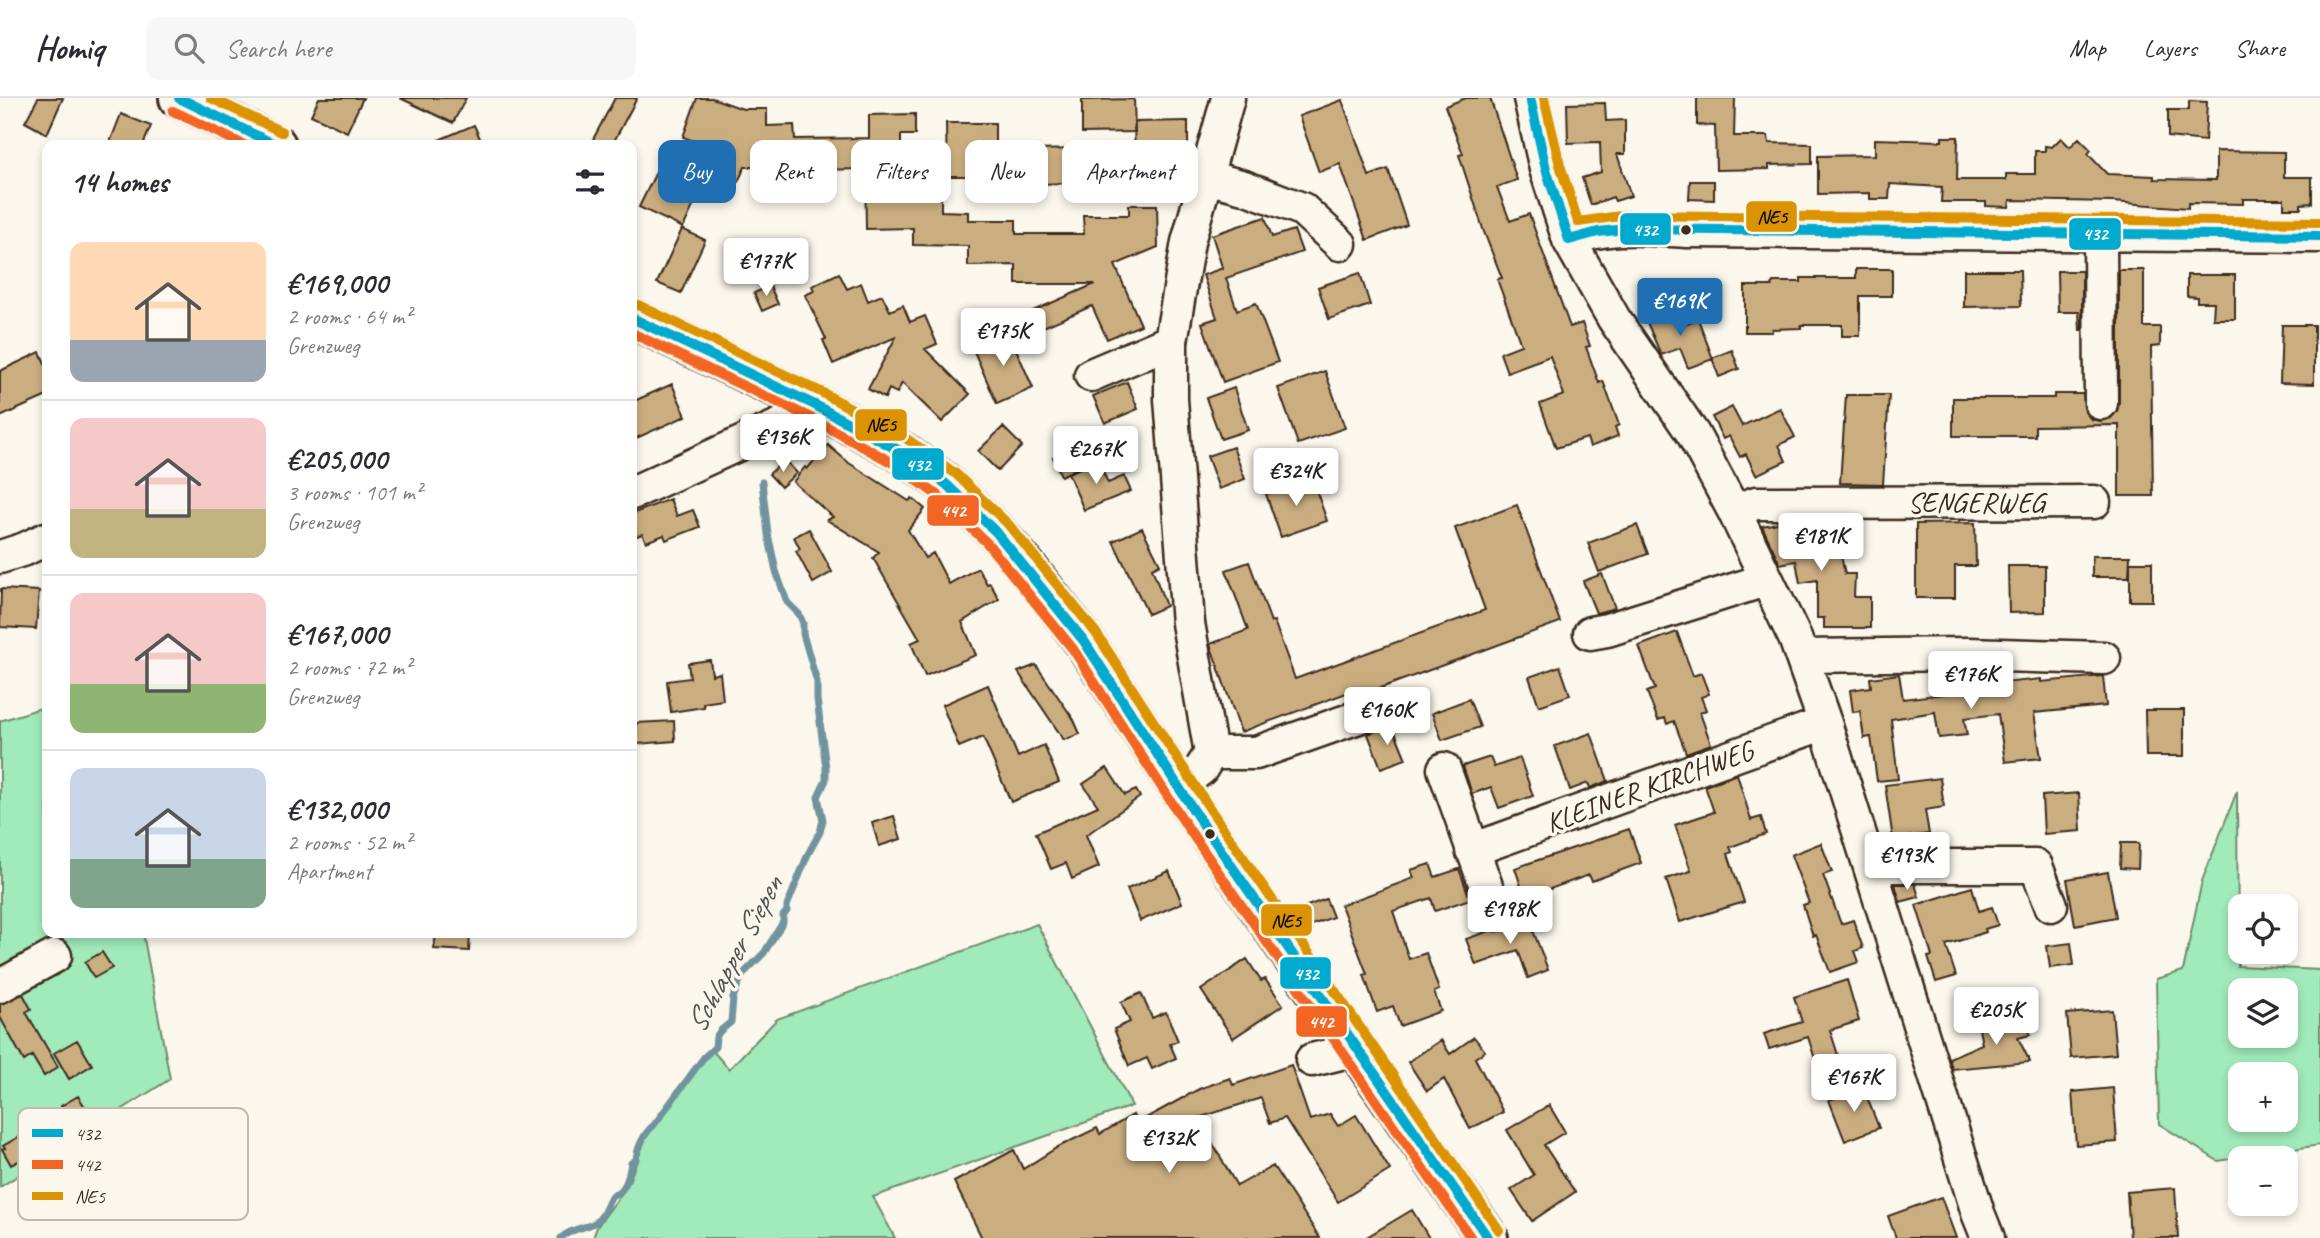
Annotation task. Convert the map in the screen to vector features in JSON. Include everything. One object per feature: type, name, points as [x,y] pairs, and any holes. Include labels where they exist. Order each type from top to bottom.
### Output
[{"type":"main road","points":[[179,98],[266,140]]},
{"type":"main road","points":[[637,320],[815,405],[900,450],[946,484],[997,533],[1084,641],[1178,787],[1357,1049],[1479,1235]]},
{"type":"street","points":[[1178,787],[1202,769],[1211,753],[1188,623],[1171,399],[1171,341],[1188,242],[1228,98]]},
{"type":"street","points":[[1530,98],[1546,169],[1569,240],[1614,319],[1693,434],[1734,511],[1798,647],[1825,723],[1988,1238]]},
{"type":"street","points":[[1206,177],[1244,187],[1302,209],[1340,244]]},
{"type":"street","points":[[1569,240],[1586,233],[1612,228],[2320,236]]},
{"type":"street","points":[[2100,234],[2101,403]]},
{"type":"street","points":[[1091,375],[1171,341]]},
{"type":"street","points":[[637,491],[787,422],[815,405]]},
{"type":"street","name":"SENGERWEG","points":[[1734,511],[1756,503],[2094,502]]},
{"type":"street","points":[[0,557],[42,541]]},
{"type":"street","points":[[1590,632],[1607,630],[1765,580]]},
{"type":"street","points":[[1798,647],[1968,654],[2098,648]]},
{"type":"street","points":[[1211,753],[1256,753],[1364,715]]},
{"type":"street","name":"KLEINER KIRCHWEG","points":[[1472,850],[1825,723]]},
{"type":"street","points":[[1444,769],[1496,914]]},
{"type":"street","points":[[1870,866],[2036,866],[2051,905]]},
{"type":"street","points":[[0,986],[55,956]]},
{"type":"street","points":[[1312,1060],[1357,1049]]},
{"type":"green space","points":[[42,708],[42,938],[144,938],[170,1079],[124,1108],[18,1108],[18,1176],[0,1187],[0,721]]},
{"type":"green space","points":[[2237,791],[2238,894],[2228,894],[2228,964],[2320,970],[2320,1145],[2298,1148],[2298,1146],[2228,1146],[2228,1159],[2218,1161],[2159,1124],[2156,979],[2183,971],[2202,881]]},
{"type":"green space","points":[[1037,924],[1132,1106],[873,1197],[895,1238],[593,1238],[597,1227],[627,1186],[646,1138],[712,1050],[729,1069],[777,1019]]},
{"type":"building","points":[[38,98],[63,98],[47,134],[25,122]]},
{"type":"building","points":[[319,98],[363,98],[347,132],[311,115]]},
{"type":"building","points":[[400,98],[466,98],[453,123]]},
{"type":"building","points":[[615,98],[637,98],[615,140],[593,140]]},
{"type":"building","points":[[697,98],[712,98],[743,109],[767,109],[767,126],[794,125],[795,139],[869,138],[869,115],[915,114],[915,135],[901,135],[901,140],[851,140],[851,169],[837,170],[837,140],[750,140],[750,167],[745,167],[736,186],[736,140],[691,140],[683,137]]},
{"type":"building","points":[[1466,98],[1490,98],[1517,180],[1497,187],[1510,221],[1529,214],[1570,327],[1582,323],[1590,346],[1586,347],[1599,383],[1603,381],[1619,425],[1615,427],[1618,436],[1590,447],[1587,438],[1556,448],[1540,404],[1564,395],[1550,356],[1507,372],[1500,353],[1521,345],[1497,279],[1502,278],[1484,232],[1459,155],[1463,154],[1445,106]]},
{"type":"building","points":[[1697,98],[1735,98],[1734,136],[1768,136],[1769,143],[1812,144],[1812,164],[1769,165],[1769,169],[1716,170],[1715,126],[1697,125]]},
{"type":"building","points":[[1134,99],[1135,132],[1082,133],[1082,100]]},
{"type":"building","points":[[1342,100],[1369,176],[1388,169],[1407,225],[1367,240],[1340,164],[1319,172],[1299,116]]},
{"type":"building","points":[[2189,101],[2207,102],[2205,141],[2168,137],[2168,110],[2189,110]]},
{"type":"building","points":[[1605,103],[1606,121],[1625,120],[1625,154],[1617,154],[1631,196],[1615,201],[1613,197],[1591,205],[1582,178],[1601,172],[1600,142],[1568,143],[1567,104]]},
{"type":"building","points":[[121,114],[151,126],[145,140],[111,140]]},
{"type":"building","points":[[1188,121],[1188,140],[1135,140],[1134,122]]},
{"type":"building","points":[[946,123],[995,123],[995,140],[965,140],[965,176],[951,176],[951,140],[946,140]]},
{"type":"building","points":[[474,125],[481,140],[439,140]]},
{"type":"building","points":[[1942,137],[1958,137],[1957,180],[2006,180],[2006,174],[2035,174],[2035,151],[2045,151],[2045,146],[2052,147],[2061,138],[2070,147],[2079,138],[2091,150],[2088,154],[2107,174],[2154,176],[2154,179],[2216,180],[2216,151],[2284,152],[2284,177],[2312,177],[2312,203],[2301,204],[2301,208],[2284,208],[2284,199],[2243,199],[2243,204],[2188,203],[2188,208],[2113,202],[2010,200],[2009,207],[1986,206],[1986,202],[1941,202],[1942,187],[1890,184],[1889,199],[1870,199],[1870,193],[1818,194],[1818,156],[1875,155],[1875,139],[1942,141]]},
{"type":"building","points":[[1062,149],[1062,183],[1048,184],[1048,150]]},
{"type":"building","points":[[658,168],[658,203],[695,203],[683,228],[639,207]]},
{"type":"building","points":[[1690,181],[1714,181],[1714,200],[1689,199]]},
{"type":"building","points":[[866,203],[941,203],[941,211],[968,212],[968,220],[1016,220],[1016,234],[1084,234],[1083,215],[1129,215],[1129,205],[1157,205],[1158,247],[1115,265],[1141,325],[1107,339],[1092,306],[1027,334],[1019,317],[1095,284],[1016,284],[1016,265],[968,266],[968,246],[913,245],[913,228],[866,229]]},
{"type":"building","points":[[1265,217],[1272,237],[1294,230],[1302,252],[1226,278],[1237,310],[1256,303],[1278,362],[1223,382],[1202,323],[1217,318],[1203,275],[1222,268],[1212,235]]},
{"type":"building","points":[[682,229],[705,240],[681,293],[657,283]]},
{"type":"building","points":[[1856,269],[1892,269],[1892,296],[1860,296],[1860,336],[1842,336],[1842,325],[1801,325],[1801,328],[1772,329],[1772,332],[1745,332],[1745,286],[1801,282],[1801,278],[1856,278]]},
{"type":"building","points":[[1964,270],[2020,270],[2021,306],[1964,307]]},
{"type":"building","points":[[2119,270],[2144,270],[2144,327],[2160,327],[2160,346],[2151,347],[2153,496],[2119,496],[2119,425],[2035,426],[2035,436],[1953,436],[1953,398],[2054,398],[2054,394],[2083,394],[2085,412],[2091,419],[2100,421],[2111,418],[2119,403]]},
{"type":"building","points":[[2057,271],[2082,271],[2082,330],[2079,312],[2058,312]]},
{"type":"building","points":[[839,273],[847,289],[861,283],[868,301],[882,295],[890,311],[903,305],[910,322],[925,316],[937,344],[925,349],[970,394],[942,422],[902,383],[897,393],[889,389],[885,398],[868,389],[896,337],[833,364],[823,340],[826,339],[805,295],[814,291],[812,286]]},
{"type":"building","points":[[1360,273],[1370,305],[1329,319],[1318,287]]},
{"type":"building","points":[[2187,275],[2235,275],[2235,319],[2213,319],[2214,302],[2197,302],[2197,297],[2187,296]]},
{"type":"building","points":[[770,286],[778,304],[762,311],[754,293]]},
{"type":"building","points":[[1676,309],[1682,325],[1698,319],[1713,359],[1688,368],[1680,348],[1661,355],[1646,320]]},
{"type":"building","points":[[2282,325],[2314,325],[2314,384],[2280,383]]},
{"type":"building","points":[[1009,333],[1033,388],[997,404],[973,349]]},
{"type":"building","points":[[1732,350],[1739,369],[1719,377],[1712,358]]},
{"type":"building","points":[[40,352],[42,398],[0,417],[0,371]]},
{"type":"building","points":[[1325,371],[1345,428],[1298,444],[1278,388]]},
{"type":"building","points":[[1127,382],[1138,409],[1105,423],[1093,396]]},
{"type":"building","points":[[672,384],[686,416],[637,438],[637,400]]},
{"type":"building","points":[[1234,388],[1248,430],[1221,439],[1206,398]]},
{"type":"building","points":[[1846,395],[1889,395],[1883,484],[1840,483]]},
{"type":"building","points":[[1732,407],[1742,426],[1780,408],[1795,437],[1779,445],[1786,461],[1756,475],[1746,454],[1740,457],[1729,436],[1723,439],[1712,417]]},
{"type":"building","points":[[1003,427],[1022,446],[998,471],[978,451]]},
{"type":"building","points":[[828,445],[849,463],[909,501],[912,498],[925,509],[908,530],[925,558],[933,553],[949,584],[978,568],[987,584],[990,583],[999,599],[962,622],[976,655],[925,676],[911,643],[920,639],[873,558],[879,552],[827,520],[833,517],[793,482]]},
{"type":"building","points":[[1233,447],[1245,479],[1219,489],[1207,456]]},
{"type":"building","points":[[1073,450],[1080,467],[1061,476],[1053,457]]},
{"type":"building","points":[[785,460],[797,473],[781,487],[769,474]]},
{"type":"building","points":[[1098,461],[1108,483],[1124,476],[1131,491],[1084,510],[1068,473]]},
{"type":"building","points":[[1312,478],[1327,521],[1281,537],[1266,494]]},
{"type":"building","points":[[670,499],[677,516],[693,510],[700,527],[666,540],[664,535],[646,542],[642,534],[637,536],[637,512]]},
{"type":"building","points":[[1517,505],[1560,622],[1351,699],[1349,692],[1241,732],[1210,644],[1248,630],[1226,570],[1249,562],[1295,679],[1485,610],[1455,528]]},
{"type":"building","points":[[1807,521],[1810,538],[1836,533],[1845,574],[1855,574],[1854,597],[1870,597],[1870,628],[1824,628],[1824,618],[1817,618],[1817,580],[1800,583],[1796,561],[1780,564],[1762,526]]},
{"type":"building","points":[[1975,523],[1976,566],[1955,566],[1955,598],[1916,598],[1916,524]]},
{"type":"building","points":[[1637,525],[1648,554],[1599,572],[1588,543]]},
{"type":"building","points":[[1142,528],[1160,564],[1152,568],[1166,606],[1148,614],[1113,541]]},
{"type":"building","points":[[809,529],[832,572],[813,583],[796,551],[800,549],[794,537]]},
{"type":"building","points":[[2092,556],[2130,556],[2129,577],[2092,577]]},
{"type":"building","points":[[2130,562],[2152,562],[2152,601],[2130,601]]},
{"type":"building","points":[[2008,566],[2045,566],[2045,612],[2009,613]]},
{"type":"building","points":[[1602,574],[1615,608],[1596,613],[1583,581]]},
{"type":"building","points":[[1,589],[39,591],[36,629],[0,627]]},
{"type":"building","points":[[1677,632],[1693,676],[1701,673],[1709,694],[1701,697],[1706,710],[1700,713],[1711,744],[1686,753],[1674,721],[1667,724],[1665,718],[1658,720],[1647,692],[1655,689],[1639,646]]},
{"type":"building","points":[[710,660],[712,675],[720,673],[723,700],[703,703],[704,707],[671,712],[667,681],[690,678],[688,663]]},
{"type":"building","points":[[1036,665],[1074,720],[1080,734],[1064,740],[1018,672]]},
{"type":"building","points":[[1560,666],[1570,695],[1539,706],[1529,677]]},
{"type":"building","points":[[1899,674],[1903,699],[1944,694],[1942,679],[1973,675],[1974,686],[2103,676],[2106,706],[2034,713],[2041,758],[2005,762],[1998,714],[1964,718],[1967,735],[1939,738],[1935,712],[1891,719],[1898,779],[1877,781],[1871,737],[1864,738],[1860,711],[1853,712],[1850,690],[1871,687],[1870,678]]},
{"type":"building","points":[[988,685],[1018,757],[1044,745],[1059,782],[1011,802],[983,737],[959,747],[942,705]]},
{"type":"building","points":[[1469,699],[1480,727],[1442,740],[1432,713]]},
{"type":"building","points":[[2145,710],[2184,710],[2184,756],[2146,756]]},
{"type":"building","points":[[674,721],[675,741],[637,744],[637,723]]},
{"type":"building","points":[[1392,725],[1406,759],[1381,768],[1368,734]]},
{"type":"building","points":[[1591,733],[1608,781],[1590,788],[1588,783],[1570,790],[1555,746]]},
{"type":"building","points":[[1490,757],[1494,767],[1520,758],[1533,796],[1499,808],[1491,787],[1472,794],[1463,766]]},
{"type":"building","points":[[1107,768],[1125,795],[1136,790],[1140,797],[1086,835],[1099,867],[1072,879],[1066,863],[1051,869],[1036,833],[1098,806],[1083,784]]},
{"type":"building","points":[[1737,774],[1751,820],[1761,817],[1766,834],[1730,847],[1732,852],[1728,854],[1744,902],[1680,922],[1666,879],[1691,871],[1675,825],[1714,812],[1705,786]]},
{"type":"building","points":[[1940,778],[1944,807],[1925,810],[1929,834],[1893,839],[1885,785]]},
{"type":"building","points":[[2079,793],[2081,831],[2044,834],[2042,796]]},
{"type":"building","points":[[894,816],[901,839],[879,846],[872,823]]},
{"type":"building","points":[[1629,829],[1641,863],[1592,881],[1589,875],[1541,892],[1545,904],[1520,913],[1514,895],[1523,892],[1515,868]]},
{"type":"building","points":[[1821,843],[1832,872],[1823,875],[1841,924],[1853,920],[1863,948],[1855,951],[1859,962],[1830,972],[1816,935],[1813,936],[1803,905],[1809,903],[1791,855]]},
{"type":"building","points":[[2121,843],[2139,843],[2138,869],[2120,868]]},
{"type":"building","points":[[1430,864],[1435,877],[1459,869],[1470,899],[1435,911],[1431,898],[1393,911],[1409,959],[1426,953],[1439,990],[1434,992],[1441,1011],[1400,1026],[1393,1006],[1377,1012],[1364,975],[1367,974],[1341,905],[1414,878],[1411,870]]},
{"type":"building","points":[[1169,871],[1182,903],[1140,921],[1127,889]]},
{"type":"building","points":[[2108,872],[2116,917],[2075,925],[2067,879]]},
{"type":"building","points":[[1895,884],[1915,884],[1919,897],[1900,902]]},
{"type":"building","points":[[1972,887],[1979,911],[1992,907],[1998,925],[1985,929],[1986,932],[1946,945],[1956,976],[1936,982],[1928,957],[1932,956],[1916,905]]},
{"type":"building","points":[[1326,899],[1333,917],[1307,927],[1296,910]]},
{"type":"building","points":[[1528,917],[1548,970],[1528,978],[1518,950],[1476,965],[1466,939],[1489,931],[1503,931],[1512,922]]},
{"type":"building","points":[[435,938],[470,938],[469,951],[434,949]]},
{"type":"building","points":[[2071,943],[2074,965],[2050,968],[2047,946]]},
{"type":"building","points":[[102,952],[112,968],[94,978],[85,962]]},
{"type":"building","points":[[1247,959],[1261,981],[1265,979],[1283,1005],[1233,1038],[1201,990]]},
{"type":"building","points":[[1847,980],[1859,1021],[1830,1030],[1838,1055],[1816,1062],[1808,1037],[1769,1049],[1764,1034],[1802,1022],[1794,997]]},
{"type":"building","points":[[1141,993],[1152,1018],[1166,1012],[1178,1041],[1170,1044],[1176,1058],[1152,1069],[1147,1058],[1129,1066],[1114,1029],[1130,1022],[1121,1002]]},
{"type":"building","points":[[23,994],[31,1009],[26,1012],[58,1067],[44,1076],[32,1056],[24,1061],[0,1017],[0,1004]]},
{"type":"building","points":[[2112,1010],[2116,1054],[2071,1058],[2067,1014]]},
{"type":"building","points":[[2025,1018],[2030,1035],[2018,1038],[2030,1062],[1952,1069],[1949,1058],[1982,1044],[1979,1029]]},
{"type":"building","points":[[1474,1037],[1485,1051],[1475,1058],[1503,1112],[1470,1129],[1444,1079],[1427,1091],[1408,1062],[1441,1040],[1450,1054]]},
{"type":"building","points":[[77,1040],[92,1065],[69,1079],[54,1053]]},
{"type":"building","points":[[1291,1065],[1310,1120],[1330,1114],[1338,1126],[1356,1115],[1390,1170],[1338,1202],[1285,1118],[1270,1123],[1261,1098],[1198,1118],[1237,1186],[1273,1166],[1320,1238],[982,1238],[954,1182],[1014,1150],[1023,1169],[1058,1147],[1097,1128],[1100,1134],[1133,1115],[1137,1123],[1199,1089],[1230,1078],[1233,1085]]},
{"type":"building","points":[[1863,1087],[1879,1128],[1845,1141],[1829,1100]]},
{"type":"building","points":[[2113,1088],[2117,1142],[2076,1145],[2072,1092]]},
{"type":"building","points":[[78,1096],[86,1108],[62,1108],[61,1106]]},
{"type":"building","points":[[1549,1105],[1565,1132],[1544,1145],[1575,1192],[1532,1221],[1511,1190],[1534,1175],[1507,1130]]},
{"type":"building","points":[[18,1137],[18,1161],[11,1165],[3,1146]]},
{"type":"building","points":[[2175,1188],[2178,1238],[2130,1238],[2127,1192]]},
{"type":"building","points":[[1941,1197],[1956,1238],[1896,1238],[1888,1216]]},
{"type":"building","points":[[1412,1210],[1429,1238],[1365,1238]]},
{"type":"waterway","name":"Schlapper Siepen","points":[[561,1238],[593,1224],[601,1217],[612,1196],[626,1184],[631,1163],[636,1160],[644,1136],[704,1057],[715,1047],[720,1031],[731,1022],[733,998],[738,985],[744,973],[764,953],[783,922],[808,854],[820,832],[823,820],[818,797],[826,780],[826,768],[817,682],[803,634],[803,623],[799,614],[787,602],[776,571],[768,534],[762,482]]},
{"type":"transit line","name":"432","points":[[179,98],[266,140]]},
{"type":"transit line","name":"NE5","points":[[211,98],[282,132]]},
{"type":"transit line","name":"432","points":[[1530,98],[1546,169],[1569,240],[1598,232],[1627,229],[2320,236]]},
{"type":"transit line","name":"NE5","points":[[1544,98],[1560,165],[1578,222],[1627,215],[2320,222]]},
{"type":"transit line","name":"442","points":[[173,111],[234,140]]},
{"type":"transit line","name":"NE5","points":[[638,305],[821,392],[907,439],[956,474],[1008,524],[1096,633],[1212,812],[1499,1230]]},
{"type":"transit line","name":"432","points":[[637,320],[815,405],[900,451],[946,484],[997,533],[1084,641],[1200,820],[1488,1238]]},
{"type":"transit line","name":"442","points":[[637,335],[809,417],[893,463],[937,495],[987,543],[1073,649],[1188,828],[1471,1238]]}]
